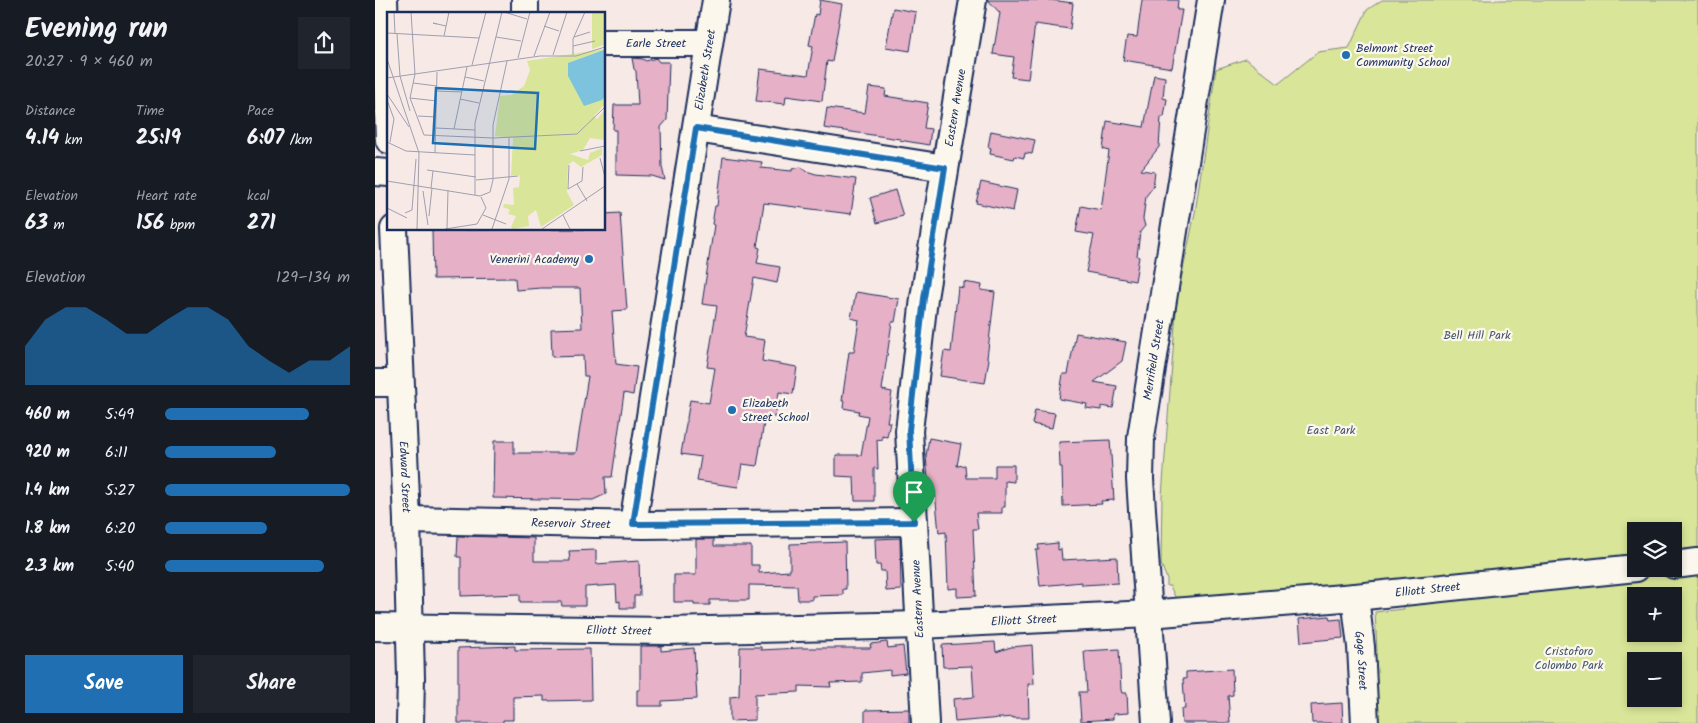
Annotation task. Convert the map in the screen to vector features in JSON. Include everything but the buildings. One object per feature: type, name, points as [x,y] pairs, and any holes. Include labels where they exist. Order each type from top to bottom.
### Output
[{"type":"street","points":[[384,0],[387,44]]},
{"type":"street","name":"Elizabeth Street","points":[[633,524],[716,0]]},
{"type":"street","name":"Eastern Avenue","points":[[925,723],[909,430],[924,298],[973,0]]},
{"type":"street","name":"Merrifield Street","points":[[1156,723],[1140,479],[1141,437],[1211,0]]},
{"type":"street","name":"Earle Street","points":[[605,43],[709,43]]},
{"type":"street","points":[[696,128],[945,168]]},
{"type":"street","name":"Edward Street","points":[[394,230],[388,383],[407,520],[411,678],[410,723]]},
{"type":"street","name":"Reservoir Street","points":[[407,520],[633,524],[914,522]]},
{"type":"street","points":[[1682,564],[1698,562]]},
{"type":"street","name":"Elliott Street","points":[[375,627],[668,630],[920,625],[1149,614],[1355,597],[1627,569]]},
{"type":"street","name":"Gage Street","points":[[1355,597],[1361,647],[1365,723]]},
{"type":"green space","name":"Bell Hill Park","points":[[1382,0],[1698,0],[1698,723],[1374,723],[1371,655],[1377,651],[1375,612],[1404,609],[1401,595],[1177,601],[1170,586],[1167,586],[1167,579],[1161,564],[1162,496],[1177,298],[1195,213],[1216,69],[1246,59],[1278,84],[1318,52],[1349,48],[1367,10]]},
{"type":"place","name":"Belmont Street Community School","points":[[1346,55]]},
{"type":"place","name":"Venerini Academy","points":[[589,259]]},
{"type":"place","name":"Elizabeth Street School","points":[[732,410]]},
{"type":"route","points":[[696,128],[945,168],[924,298],[909,430],[914,522],[633,524],[696,128]]},
{"type":"park label","name":"East Park","points":[[1331,430]]},
{"type":"park label","name":"Cristoforo Colombo Park","points":[[1569,658]]}]
